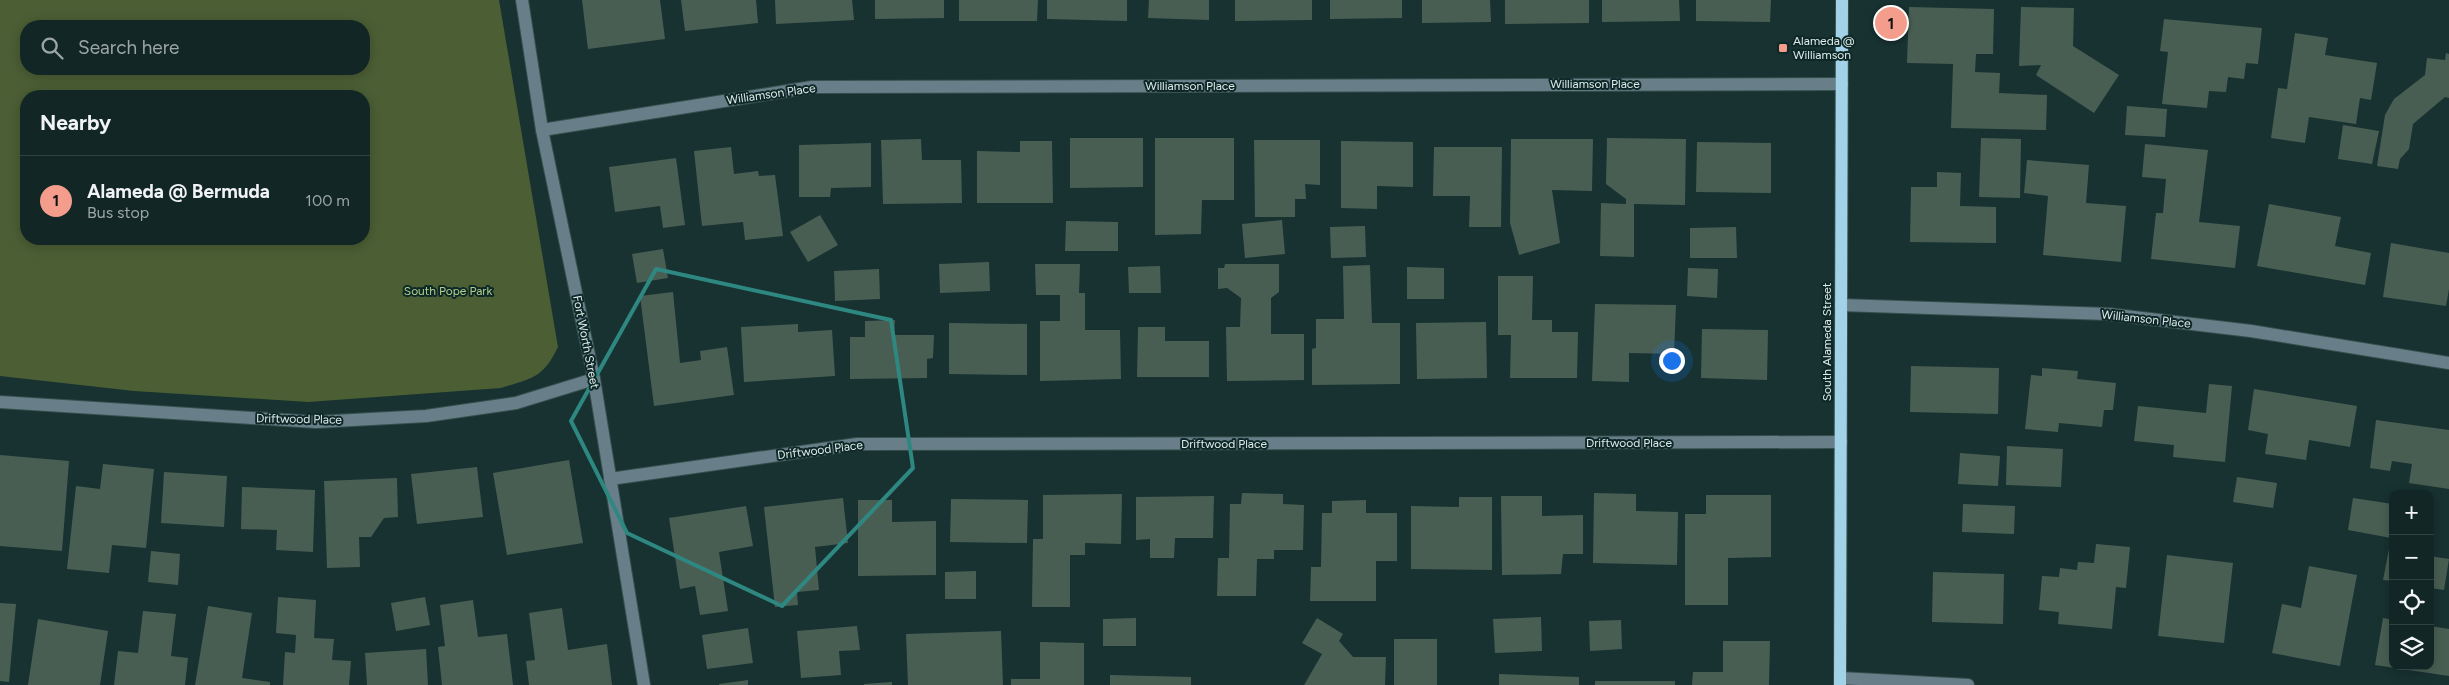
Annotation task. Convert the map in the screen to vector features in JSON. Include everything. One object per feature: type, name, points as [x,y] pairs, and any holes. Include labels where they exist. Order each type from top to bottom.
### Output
[{"type":"main road","name":"South Alameda Street","points":[[1840,682],[1842,0]]},
{"type":"street","name":"Fort Worth Street","points":[[522,0],[542,130],[594,379],[644,685]]},
{"type":"street","name":"Williamson Place","points":[[542,130],[812,87],[1842,84]]},
{"type":"street","name":"Williamson Place","points":[[1841,305],[2108,314],[2252,331],[2449,363]]},
{"type":"street","name":"Driftwood Place","points":[[0,402],[316,422],[426,416],[516,403],[594,379]]},
{"type":"street","name":"Driftwood Place","points":[[610,479],[857,444],[1841,442]]},
{"type":"street","points":[[1840,682],[1968,685]]},
{"type":"highlighted area","points":[[656,269],[891,320],[913,468],[782,606],[627,533],[571,421]]},
{"type":"green space","name":"South Pope Park","points":[[0,0],[499,0],[558,347],[542,371],[529,379],[501,388],[308,402],[134,391],[0,376]]},
{"type":"building","points":[[582,0],[660,0],[665,39],[588,49]]},
{"type":"building","points":[[681,0],[756,0],[758,23],[685,31]]},
{"type":"building","points":[[775,0],[852,0],[854,20],[776,24]]},
{"type":"building","points":[[875,0],[944,0],[944,18],[875,19]]},
{"type":"building","points":[[959,0],[1038,0],[1037,21],[959,21]]},
{"type":"building","points":[[1047,0],[1127,0],[1127,21],[1047,19]]},
{"type":"building","points":[[1149,0],[1209,0],[1209,20],[1148,18]]},
{"type":"building","points":[[1235,0],[1312,0],[1312,20],[1235,21]]},
{"type":"building","points":[[1330,0],[1402,0],[1402,18],[1330,19]]},
{"type":"building","points":[[1422,0],[1490,0],[1491,22],[1422,23]]},
{"type":"building","points":[[1505,0],[1589,0],[1589,23],[1505,24]]},
{"type":"building","points":[[1602,0],[1679,0],[1680,21],[1602,22]]},
{"type":"building","points":[[1696,0],[1771,0],[1770,22],[1696,21]]},
{"type":"building","points":[[1909,7],[1994,9],[1993,54],[1976,54],[1975,72],[2000,73],[1999,93],[2047,95],[2046,130],[1951,128],[1953,64],[1907,63]]},
{"type":"building","points":[[2021,7],[2074,8],[2073,46],[2119,75],[2094,113],[2036,75],[2041,65],[2019,66]]},
{"type":"building","points":[[2164,19],[2262,28],[2258,64],[2246,63],[2244,79],[2228,77],[2226,92],[2209,91],[2207,108],[2162,104],[2168,52],[2160,51]]},
{"type":"building","points":[[2295,33],[2328,38],[2325,55],[2377,63],[2371,100],[2360,98],[2356,124],[2309,117],[2305,143],[2271,138],[2278,88],[2287,89]]},
{"type":"building","points":[[2446,53],[2449,54],[2449,98],[2445,97],[2413,124],[2409,149],[2400,159],[2398,169],[2377,166],[2385,115],[2394,99],[2425,75],[2427,58],[2445,60]]},
{"type":"building","points":[[2127,106],[2167,109],[2165,137],[2125,135]]},
{"type":"building","points":[[2343,125],[2379,131],[2372,164],[2338,159]]},
{"type":"building","points":[[1070,138],[1143,138],[1143,187],[1070,188]]},
{"type":"building","points":[[1155,138],[1234,138],[1234,200],[1202,200],[1201,234],[1155,235]]},
{"type":"building","points":[[1607,138],[1686,139],[1685,205],[1634,204],[1634,257],[1600,256],[1601,203],[1626,204],[1626,199],[1606,184]]},
{"type":"building","points":[[1981,138],[2021,139],[2020,198],[1979,197]]},
{"type":"building","points":[[921,139],[922,160],[961,160],[962,203],[883,204],[881,140]]},
{"type":"building","points":[[1511,139],[1593,139],[1592,191],[1552,190],[1560,243],[1519,255],[1510,223]]},
{"type":"building","points":[[1254,140],[1320,140],[1320,185],[1305,184],[1306,199],[1295,199],[1295,217],[1255,217]]},
{"type":"building","points":[[1020,141],[1052,141],[1053,203],[977,203],[977,151],[1020,152]]},
{"type":"building","points":[[1341,141],[1413,142],[1413,187],[1377,186],[1377,209],[1341,208]]},
{"type":"building","points":[[1697,142],[1771,143],[1771,193],[1696,192]]},
{"type":"building","points":[[871,143],[871,187],[831,188],[830,197],[799,197],[799,145]]},
{"type":"building","points":[[2145,144],[2208,150],[2199,222],[2240,226],[2235,268],[2151,259],[2156,213],[2163,213],[2166,179],[2142,177]]},
{"type":"building","points":[[731,147],[734,174],[758,171],[759,176],[775,175],[783,236],[745,240],[743,222],[702,226],[694,151]]},
{"type":"building","points":[[1434,147],[1502,147],[1501,227],[1469,227],[1470,196],[1433,196]]},
{"type":"building","points":[[676,158],[685,225],[663,228],[660,206],[615,212],[609,167]]},
{"type":"building","points":[[2027,160],[2089,165],[2086,203],[2126,206],[2121,262],[2043,255],[2048,196],[2024,193]]},
{"type":"building","points":[[1937,172],[1961,173],[1960,206],[1996,207],[1996,243],[1910,242],[1911,187],[1937,187]]},
{"type":"building","points":[[2269,204],[2341,217],[2335,246],[2371,253],[2365,285],[2257,266]]},
{"type":"building","points":[[820,215],[838,245],[808,262],[790,232]]},
{"type":"building","points":[[1282,220],[1285,254],[1245,258],[1242,224]]},
{"type":"building","points":[[1066,221],[1118,222],[1118,251],[1065,251]]},
{"type":"building","points":[[1365,226],[1366,257],[1331,258],[1330,227]]},
{"type":"building","points":[[1736,227],[1737,258],[1690,258],[1690,228]]},
{"type":"building","points":[[2391,243],[2449,253],[2449,289],[2446,306],[2383,297]]},
{"type":"building","points":[[663,249],[668,278],[637,283],[632,254]]},
{"type":"building","points":[[989,262],[990,291],[940,293],[939,264]]},
{"type":"building","points":[[1035,264],[1080,264],[1079,293],[1085,293],[1085,330],[1120,330],[1121,379],[1040,381],[1040,321],[1060,321],[1060,295],[1036,295]]},
{"type":"building","points":[[1225,264],[1279,264],[1279,292],[1271,298],[1271,334],[1304,334],[1304,380],[1227,381],[1226,327],[1240,327],[1241,298],[1227,288],[1218,289],[1218,268],[1224,268]]},
{"type":"building","points":[[1370,265],[1372,323],[1400,323],[1400,384],[1312,385],[1312,349],[1316,348],[1316,319],[1344,319],[1343,266]]},
{"type":"building","points":[[1160,266],[1161,293],[1129,293],[1128,267]]},
{"type":"building","points":[[1407,267],[1444,268],[1444,299],[1407,299]]},
{"type":"building","points":[[1688,268],[1718,269],[1717,298],[1687,296]]},
{"type":"building","points":[[879,269],[880,299],[835,301],[834,271]]},
{"type":"building","points":[[1498,276],[1533,276],[1532,320],[1552,320],[1552,332],[1578,332],[1577,378],[1510,378],[1511,335],[1498,335]]},
{"type":"building","points":[[673,292],[680,363],[701,360],[700,351],[727,347],[734,395],[654,406],[640,296]]},
{"type":"building","points":[[1595,304],[1676,305],[1674,354],[1629,353],[1629,382],[1592,381]]},
{"type":"building","points":[[895,320],[894,335],[934,335],[933,358],[927,359],[927,378],[850,379],[850,337],[865,337],[865,321]]},
{"type":"building","points":[[1486,322],[1487,378],[1417,379],[1416,323]]},
{"type":"building","points":[[949,323],[1027,324],[1027,375],[949,374]]},
{"type":"building","points":[[798,324],[798,332],[832,330],[835,376],[744,382],[741,327]]},
{"type":"building","points":[[1138,327],[1165,327],[1165,341],[1209,341],[1209,377],[1137,377]]},
{"type":"building","points":[[1702,329],[1768,330],[1767,380],[1701,378]]},
{"type":"building","points":[[1911,366],[1999,368],[1998,414],[1910,412]]},
{"type":"building","points":[[2042,368],[2078,371],[2077,379],[2116,383],[2113,410],[2104,410],[2102,427],[2059,423],[2058,432],[2025,429],[2031,375],[2042,376]]},
{"type":"building","points":[[2209,384],[2232,386],[2225,462],[2173,457],[2174,445],[2134,441],[2138,406],[2206,413]]},
{"type":"building","points":[[2254,389],[2357,406],[2350,447],[2309,440],[2306,460],[2265,454],[2268,434],[2248,430]]},
{"type":"building","points":[[2376,420],[2449,430],[2449,489],[2409,483],[2412,464],[2392,461],[2390,471],[2370,468]]},
{"type":"building","points":[[2007,446],[2063,449],[2061,487],[2006,485]]},
{"type":"building","points":[[1960,453],[2000,456],[1998,486],[1958,484]]},
{"type":"building","points":[[0,455],[69,461],[62,551],[0,546]]},
{"type":"building","points":[[569,460],[583,543],[507,555],[493,473]]},
{"type":"building","points":[[103,464],[154,469],[146,548],[112,545],[109,573],[67,569],[76,486],[100,489]]},
{"type":"building","points":[[477,467],[483,517],[417,524],[411,474]]},
{"type":"building","points":[[164,472],[227,476],[224,527],[161,523]]},
{"type":"building","points":[[2237,477],[2277,483],[2273,508],[2233,502]]},
{"type":"building","points":[[397,478],[398,517],[384,518],[371,537],[359,537],[360,567],[327,568],[324,481]]},
{"type":"building","points":[[242,487],[315,490],[313,552],[276,550],[277,530],[241,529]]},
{"type":"building","points":[[1242,493],[1283,494],[1283,504],[1304,505],[1303,550],[1274,550],[1274,559],[1257,559],[1256,596],[1217,596],[1218,558],[1229,558],[1230,504],[1241,504]]},
{"type":"building","points":[[1594,493],[1636,494],[1636,511],[1678,512],[1677,565],[1593,563]]},
{"type":"building","points":[[1122,494],[1121,544],[1085,543],[1085,555],[1070,555],[1070,607],[1032,607],[1033,539],[1043,539],[1043,495]]},
{"type":"building","points":[[1706,495],[1771,495],[1771,557],[1728,558],[1728,605],[1685,605],[1685,514],[1706,514]]},
{"type":"building","points":[[1214,496],[1213,538],[1175,538],[1174,558],[1150,558],[1150,539],[1136,540],[1136,497]]},
{"type":"building","points":[[1501,496],[1542,496],[1542,516],[1583,515],[1583,554],[1563,554],[1561,574],[1502,575]]},
{"type":"building","points":[[1459,497],[1492,497],[1492,570],[1411,569],[1411,506],[1459,507]]},
{"type":"building","points":[[843,498],[848,543],[815,547],[819,590],[797,592],[798,605],[775,607],[764,507]]},
{"type":"building","points":[[2353,498],[2389,503],[2389,538],[2348,530]]},
{"type":"building","points":[[951,499],[1028,500],[1027,543],[950,542]]},
{"type":"building","points":[[858,500],[892,500],[892,522],[936,521],[936,575],[858,576]]},
{"type":"building","points":[[1366,500],[1366,513],[1397,513],[1397,561],[1376,561],[1376,601],[1310,601],[1311,567],[1321,567],[1322,513],[1332,513],[1332,501]]},
{"type":"building","points":[[1963,504],[2015,506],[2014,534],[1962,532]]},
{"type":"building","points":[[746,506],[753,546],[719,552],[728,611],[700,615],[695,586],[680,589],[669,518]]},
{"type":"building","points":[[2096,544],[2130,547],[2126,588],[2116,587],[2112,629],[2058,624],[2059,612],[2039,610],[2042,576],[2059,577],[2060,568],[2077,570],[2078,562],[2094,563]]},
{"type":"building","points":[[2389,549],[2389,581],[2383,580]]},
{"type":"building","points":[[151,551],[180,554],[178,585],[148,582]]},
{"type":"building","points":[[2167,555],[2233,563],[2224,643],[2158,636]]},
{"type":"building","points":[[2434,557],[2449,559],[2444,590],[2434,589]]},
{"type":"building","points":[[2309,566],[2357,575],[2340,666],[2272,653],[2282,604],[2301,608]]},
{"type":"building","points":[[976,571],[976,599],[945,599],[945,572]]},
{"type":"building","points":[[1933,572],[2004,574],[2003,624],[1932,622]]},
{"type":"building","points":[[278,597],[316,600],[314,638],[334,639],[332,660],[351,661],[349,685],[283,685],[285,652],[295,653],[296,635],[276,633]]},
{"type":"building","points":[[425,597],[430,625],[396,631],[391,603]]},
{"type":"building","points":[[473,600],[478,637],[507,634],[513,685],[442,685],[438,647],[445,646],[440,605]]},
{"type":"building","points":[[0,603],[16,604],[9,682],[0,681]]},
{"type":"building","points":[[208,606],[252,613],[242,678],[270,682],[270,685],[195,685]]},
{"type":"building","points":[[562,608],[568,650],[607,644],[612,685],[529,685],[526,661],[535,660],[529,613]]},
{"type":"building","points":[[143,611],[176,614],[171,656],[188,658],[185,685],[114,685],[118,651],[138,653]]},
{"type":"building","points":[[1541,617],[1542,651],[1495,653],[1493,619]]},
{"type":"building","points":[[1136,618],[1136,646],[1103,646],[1103,619]]},
{"type":"building","points":[[1317,618],[1343,634],[1339,641],[1353,657],[1386,657],[1385,685],[1304,685],[1322,654],[1302,643]]},
{"type":"building","points":[[2383,618],[2389,619],[2389,667],[2375,665]]},
{"type":"building","points":[[38,619],[108,631],[100,685],[28,685]]},
{"type":"building","points":[[1621,620],[1622,649],[1590,651],[1589,621]]},
{"type":"building","points":[[857,626],[860,650],[839,651],[841,675],[801,678],[797,631]]},
{"type":"building","points":[[2434,627],[2449,629],[2449,676],[2409,670],[2434,670]]},
{"type":"building","points":[[748,628],[753,663],[707,669],[702,635]]},
{"type":"building","points":[[1001,631],[1003,685],[908,685],[906,634]]},
{"type":"building","points":[[1394,639],[1437,639],[1437,685],[1394,685]]},
{"type":"building","points":[[1723,641],[1770,641],[1769,685],[1692,685],[1693,672],[1723,672]]},
{"type":"building","points":[[1040,642],[1084,643],[1084,685],[1011,685],[1011,679],[1040,679]]},
{"type":"building","points":[[426,649],[428,685],[367,685],[365,653]]},
{"type":"building","points":[[1499,674],[1579,677],[1579,685],[1499,685]]},
{"type":"building","points":[[1110,675],[1191,677],[1191,685],[1110,685]]},
{"type":"building","points":[[748,680],[748,685],[719,685],[719,684]]},
{"type":"building","points":[[1595,681],[1675,681],[1675,685],[1595,685]]},
{"type":"building","points":[[892,682],[892,685],[864,685],[864,684]]},
{"type":"place","name":"Alameda @ Bermuda","points":[[1891,23]]},
{"type":"place","name":"Alameda @ Williamson","points":[[1783,48]]}]
